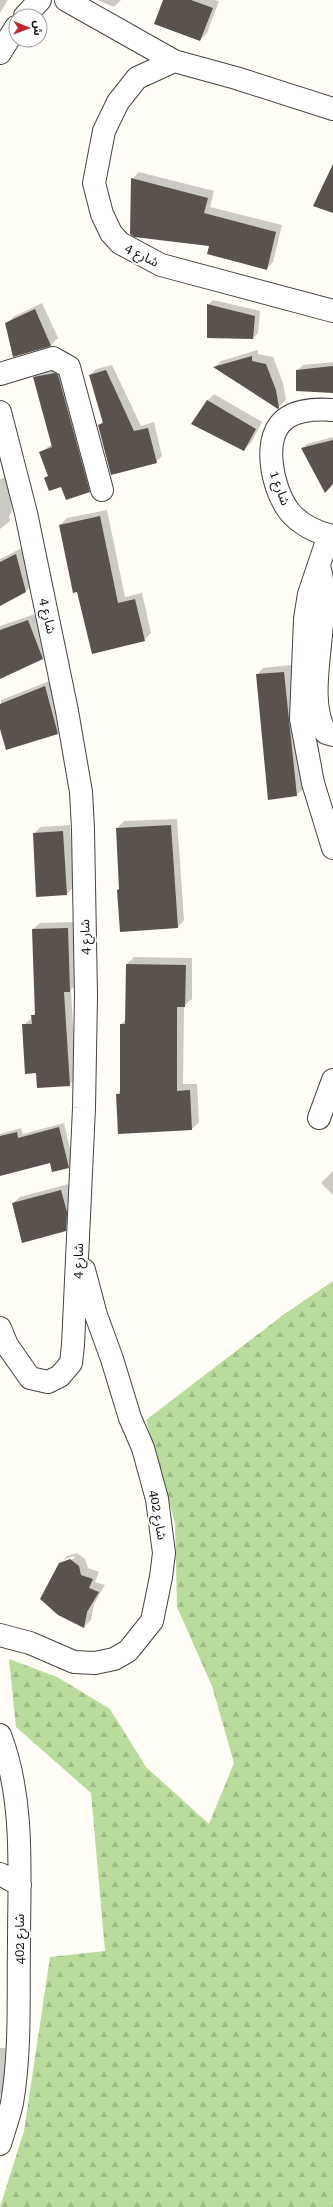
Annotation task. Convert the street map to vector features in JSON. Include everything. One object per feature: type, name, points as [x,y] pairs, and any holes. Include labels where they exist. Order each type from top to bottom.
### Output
[{"type":"street","points":[[32,8],[40,0]]},
{"type":"street","points":[[66,0],[174,62],[236,78],[333,109]]},
{"type":"street","points":[[0,53],[8,40]]},
{"type":"street","name":"شارع 4","points":[[174,62],[137,78],[118,102],[104,131],[94,183],[102,214],[111,233],[120,243],[162,266],[333,311]]},
{"type":"street","points":[[0,374],[53,358],[69,367],[102,490]]},
{"type":"street","name":"شارع 1","points":[[331,535],[308,528],[289,512],[275,482],[271,451],[274,436],[280,424],[288,417],[310,410],[333,410]]},
{"type":"street","name":"شارع 4","points":[[0,412],[4,439],[39,574],[67,711],[81,792],[86,996],[78,1246],[73,1345],[69,1367],[54,1380],[48,1382],[30,1378],[8,1345],[0,1328]]},
{"type":"street","points":[[331,535],[318,564],[305,619],[301,719],[313,783],[333,848]]},
{"type":"street","points":[[318,564],[324,597],[318,700],[320,724],[326,734],[333,735]]},
{"type":"street","points":[[319,1118],[333,1080]]},
{"type":"street","name":"شارع 402","points":[[0,1635],[30,1643],[74,1662],[94,1662],[114,1659],[128,1651],[152,1621],[161,1577],[164,1554],[157,1499],[143,1448],[130,1418],[112,1359],[96,1315],[78,1246]]},
{"type":"street","name":"شارع 402","points":[[0,1735],[15,1794],[20,1885],[20,1981],[16,2069],[12,2104],[0,2144]]},
{"type":"street","points":[[0,1874],[20,1885]]},
{"type":"green space","points":[[333,1281],[333,2207],[0,2207],[24,2131],[50,1957],[105,1951],[91,1793],[16,1727],[9,1659],[57,1677],[110,1709],[146,1767],[209,1824],[234,1763],[212,1686],[177,1607],[175,1523],[146,1420],[283,1315]]},
{"type":"building","points":[[163,0],[191,0],[213,8],[200,41],[154,24]]},
{"type":"building","points":[[333,164],[333,213],[313,206]]},
{"type":"building","points":[[131,178],[208,198],[204,213],[276,232],[267,270],[207,254],[209,246],[134,237],[130,234]]},
{"type":"building","points":[[207,304],[255,316],[253,339],[207,338]]},
{"type":"building","points":[[35,309],[51,346],[13,357],[5,323]]},
{"type":"building","points":[[252,356],[252,361],[266,364],[276,390],[278,409],[213,367]]},
{"type":"building","points":[[333,366],[333,393],[296,391],[296,370]]},
{"type":"building","points":[[106,370],[134,431],[148,428],[157,463],[111,475],[98,425],[103,423],[89,375]]},
{"type":"building","points":[[55,373],[58,375],[90,492],[66,500],[61,487],[49,491],[44,478],[48,476],[39,452],[52,447],[33,377]]},
{"type":"building","points":[[207,400],[256,429],[244,451],[191,424]]},
{"type":"building","points":[[333,440],[333,484],[325,493],[301,448]]},
{"type":"building","points":[[100,516],[118,603],[135,599],[145,641],[92,654],[77,592],[73,593],[59,525]]},
{"type":"building","points":[[16,554],[26,592],[0,606],[0,562]]},
{"type":"building","points":[[28,620],[43,659],[0,679],[0,630]]},
{"type":"building","points":[[284,672],[297,796],[268,800],[256,674]]},
{"type":"building","points":[[45,686],[58,734],[6,750],[0,729],[0,704]]},
{"type":"building","points":[[171,825],[178,928],[120,932],[117,890],[119,889],[116,828]]},
{"type":"building","points":[[63,831],[67,895],[36,897],[33,833]]},
{"type":"building","points":[[68,928],[70,992],[64,992],[70,1086],[37,1088],[36,1073],[25,1074],[22,1024],[32,1024],[31,1015],[35,1015],[32,929]]},
{"type":"building","points":[[126,964],[186,965],[185,1007],[177,1007],[177,1091],[190,1090],[192,1130],[118,1134],[116,1094],[120,1094],[120,1024],[125,1024]]},
{"type":"building","points":[[59,1127],[69,1168],[52,1172],[50,1163],[0,1176],[0,1136],[17,1132],[18,1138]]},
{"type":"building","points":[[61,1190],[67,1212],[66,1231],[22,1243],[12,1203]]},
{"type":"building","points":[[70,1559],[79,1566],[81,1575],[93,1579],[89,1588],[99,1592],[87,1612],[84,1628],[58,1615],[40,1599],[59,1563]]}]
